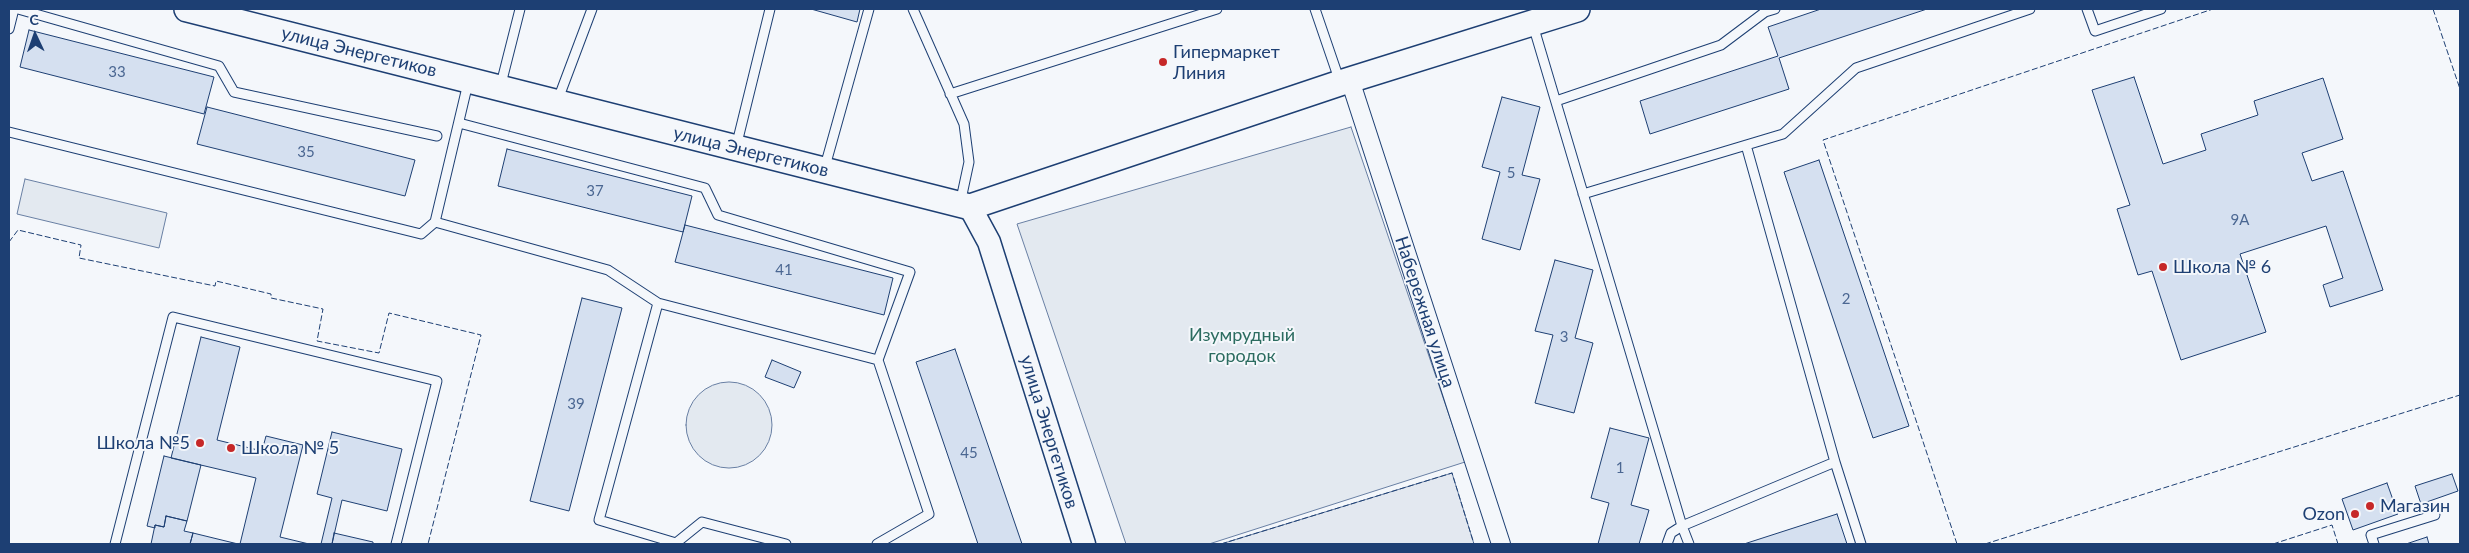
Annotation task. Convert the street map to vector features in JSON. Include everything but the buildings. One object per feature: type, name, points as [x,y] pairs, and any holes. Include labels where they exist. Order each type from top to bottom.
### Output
[{"type":"main road","name":"улица Энергетиков","points":[[187,9],[965,206]]},
{"type":"main road","points":[[965,206],[1345,81],[1577,9]]},
{"type":"street","name":"Набережная улица","points":[[1345,81],[1501,544]]},
{"type":"street","name":"улица Энергетиков","points":[[965,206],[989,242],[1084,544]]},
{"type":"lane","points":[[9,29],[14,9]]},
{"type":"lane","points":[[18,9],[219,66],[234,92],[437,136]]},
{"type":"lane","points":[[500,88],[520,9]]},
{"type":"lane","points":[[557,102],[592,9]]},
{"type":"lane","points":[[736,148],[770,9]]},
{"type":"lane","points":[[824,170],[869,9]]},
{"type":"lane","points":[[913,9],[964,124],[969,162],[965,206]]},
{"type":"lane","points":[[950,94],[1217,9]]},
{"type":"lane","points":[[1315,9],[1345,81]]},
{"type":"lane","points":[[1556,101],[1721,45],[1765,12],[1775,9]]},
{"type":"lane","points":[[1583,194],[1783,134],[1856,68],[2030,9]]},
{"type":"lane","points":[[2087,9],[2095,31],[2161,9]]},
{"type":"lane","points":[[1533,23],[1682,526],[1689,544]]},
{"type":"lane","points":[[9,132],[421,234],[435,222],[468,80]]},
{"type":"lane","points":[[458,123],[705,188],[718,215],[910,272],[878,360],[929,514],[878,544]]},
{"type":"lane","points":[[1746,145],[1835,462],[1861,544]]},
{"type":"lane","points":[[435,222],[608,270],[658,303],[878,360]]},
{"type":"lane","points":[[658,303],[599,520],[676,543],[702,522],[786,544]]},
{"type":"lane","points":[[115,544],[172,317],[437,381],[396,544]]},
{"type":"lane","points":[[1667,544],[1671,533],[1682,526],[1835,462]]},
{"type":"lane","points":[[2374,544],[2371,535],[2435,515]]},
{"type":"green space","name":"Изумрудный городок","points":[[1351,127],[1465,462],[1209,544],[1126,544],[1017,224]]},
{"type":"green space","points":[[25,179],[167,213],[159,248],[17,214]]},
{"type":"green space","points":[[729,382],[745,386],[759,395],[768,409],[772,425],[768,441],[759,455],[745,464],[729,468],[713,464],[699,455],[690,441],[686,425],[690,409],[699,395],[713,386]]},
{"type":"shaded area","points":[[1452,473],[1474,544],[1221,544]]},
{"type":"fence","points":[[1957,544],[1823,140],[2213,9]]},
{"type":"fence","points":[[2433,9],[2460,89]]},
{"type":"fence","points":[[9,242],[18,230],[81,245],[79,258],[215,286],[216,281],[271,294],[271,298],[323,309],[317,341],[379,353],[389,313],[481,335],[428,544]]},
{"type":"fence","points":[[1985,544],[2460,395]]},
{"type":"fence","points":[[1221,544],[1452,473],[1474,544]]},
{"type":"fence","points":[[2273,544],[2332,525],[2338,544]]},
{"type":"place","name":"Гипермаркет Линия","points":[[1163,62]]},
{"type":"place","name":"Школа № 6","points":[[2163,267]]},
{"type":"place","name":"Школа №5","points":[[200,443]]},
{"type":"place","name":"Школа № 5","points":[[231,448]]},
{"type":"place","name":"Магазин","points":[[2370,506]]},
{"type":"place","name":"Ozon","points":[[2355,514]]}]
